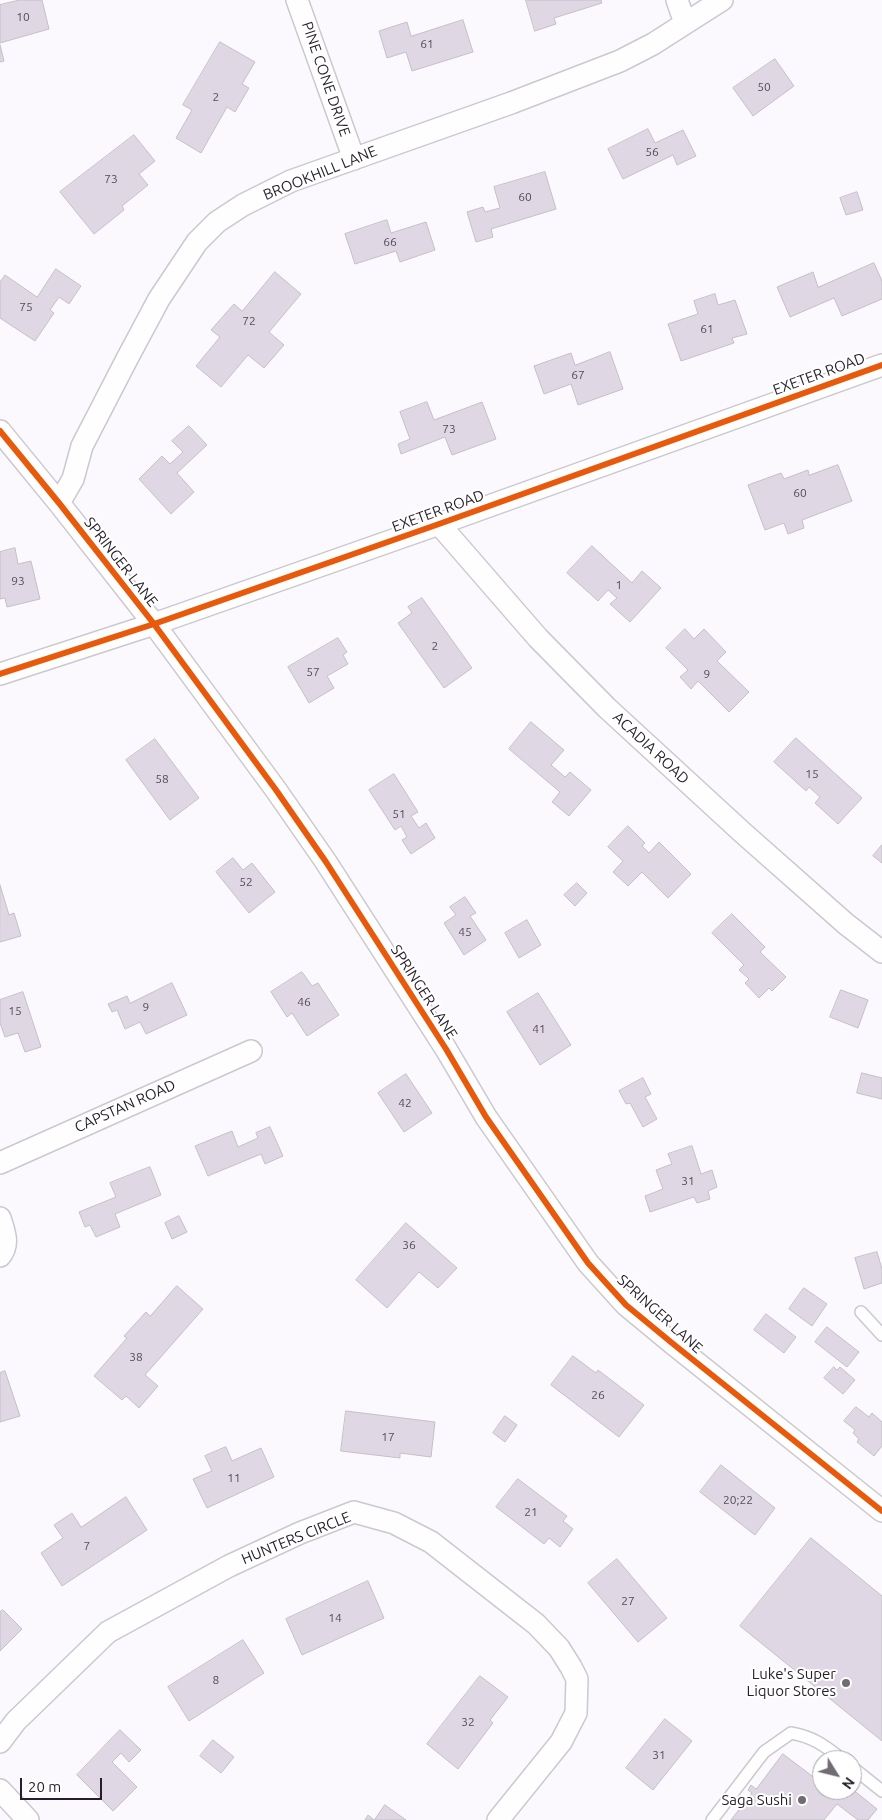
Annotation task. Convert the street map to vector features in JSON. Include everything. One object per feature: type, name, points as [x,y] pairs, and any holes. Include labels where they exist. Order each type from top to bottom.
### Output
[{"type":"street","name":"PINE CONE DRIVE","points":[[297,0],[354,159]]},
{"type":"street","points":[[677,0],[685,23]]},
{"type":"street","name":"BROOKHILL LANE","points":[[60,502],[73,479],[82,446],[159,299],[197,242],[216,222],[243,204],[291,181],[511,103],[620,61],[653,44],[722,0]]},
{"type":"street","name":"EXETER ROAD","points":[[0,674],[154,624],[882,365]]},
{"type":"street","name":"SPRINGER LANE","points":[[0,431],[60,502],[154,624],[276,790],[326,862],[446,1048],[486,1117],[588,1263],[626,1305],[882,1511]]},
{"type":"street","name":"ACADIA ROAD","points":[[439,524],[538,638],[607,708],[743,833],[846,924],[882,952]]},
{"type":"street","name":"CAPSTAN ROAD","points":[[0,1163],[251,1051]]},
{"type":"street","points":[[0,1218],[6,1241],[4,1251],[0,1256]]},
{"type":"street","name":"HUNTERS CIRCLE","points":[[0,1742],[16,1721],[108,1632],[229,1566],[300,1533],[354,1512],[394,1523],[431,1542],[536,1624],[559,1648],[571,1667],[577,1680],[576,1713],[561,1742],[498,1820]]},
{"type":"street","points":[[0,1790],[28,1820]]},
{"type":"lane","points":[[862,1312],[882,1335]]},
{"type":"lane","points":[[712,1820],[764,1752],[791,1733],[805,1735],[830,1750]]},
{"type":"lane","points":[[862,1775],[882,1791]]},
{"type":"building","points":[[20,0],[42,0],[49,29],[0,43],[0,5]]},
{"type":"building","points":[[526,0],[601,0],[602,3],[554,18],[556,24],[535,31]]},
{"type":"building","points":[[463,20],[473,52],[412,71],[406,52],[387,58],[379,31],[407,22],[411,36]]},
{"type":"building","points":[[220,42],[255,62],[242,84],[249,88],[235,112],[227,107],[201,153],[176,138],[192,110],[183,105]]},
{"type":"building","points":[[0,45],[4,61],[0,62]]},
{"type":"building","points":[[775,59],[794,86],[753,116],[733,88]]},
{"type":"building","points":[[648,129],[655,143],[683,130],[696,156],[677,165],[673,155],[623,179],[608,149]]},
{"type":"building","points":[[134,135],[155,161],[139,174],[148,185],[122,206],[124,210],[94,234],[60,192]]},
{"type":"building","points":[[545,172],[556,209],[491,229],[493,237],[476,242],[467,212],[483,207],[485,212],[500,208],[494,187]]},
{"type":"building","points":[[857,192],[863,210],[846,215],[840,198]]},
{"type":"building","points":[[387,220],[391,233],[426,222],[435,250],[400,262],[396,251],[355,264],[345,234]]},
{"type":"building","points":[[874,263],[882,281],[882,299],[842,316],[834,298],[790,317],[777,287],[813,272],[818,287]]},
{"type":"building","points":[[56,269],[81,286],[69,304],[59,297],[50,310],[54,313],[35,341],[0,318],[0,282],[5,275],[37,297]]},
{"type":"building","points":[[275,272],[301,294],[269,332],[284,345],[264,368],[248,355],[221,387],[196,366],[220,337],[211,330],[234,304],[242,311]]},
{"type":"building","points":[[715,294],[718,305],[735,300],[747,334],[732,338],[734,343],[681,361],[668,324],[698,314],[694,301]]},
{"type":"building","points":[[610,352],[623,389],[578,405],[571,384],[544,394],[534,366],[571,353],[575,365]]},
{"type":"building","points":[[427,402],[434,420],[482,402],[496,439],[452,455],[445,437],[401,454],[398,444],[410,439],[400,412]]},
{"type":"building","points":[[189,426],[207,445],[177,473],[194,492],[171,514],[139,479],[162,456],[170,464],[183,452],[172,441]]},
{"type":"building","points":[[838,465],[852,501],[802,520],[804,528],[788,534],[784,523],[765,530],[748,485],[781,473],[784,479],[808,470],[809,475]]},
{"type":"building","points":[[592,546],[632,583],[642,571],[661,588],[630,622],[610,604],[617,598],[608,590],[598,601],[567,573]]},
{"type":"building","points":[[15,548],[18,564],[31,561],[40,599],[7,607],[5,598],[0,599],[0,552]]},
{"type":"building","points":[[422,598],[472,668],[444,688],[398,623],[412,613],[408,607]]},
{"type":"building","points":[[685,629],[694,639],[704,629],[726,652],[717,661],[749,692],[729,712],[698,681],[691,689],[680,677],[688,670],[666,648]]},
{"type":"building","points":[[338,638],[347,652],[343,655],[348,664],[327,676],[334,688],[309,703],[288,667]]},
{"type":"building","points":[[531,722],[564,750],[551,765],[565,777],[570,772],[591,790],[569,816],[552,802],[560,792],[509,749]]},
{"type":"building","points":[[796,738],[862,798],[838,824],[815,803],[820,797],[809,787],[806,791],[774,762]]},
{"type":"building","points":[[155,739],[199,798],[170,820],[126,760]]},
{"type":"building","points":[[394,774],[418,812],[411,816],[419,828],[426,823],[435,838],[411,854],[402,840],[407,837],[401,826],[395,830],[369,790]]},
{"type":"building","points":[[628,826],[645,843],[642,846],[649,853],[659,842],[691,874],[668,898],[642,872],[628,886],[613,872],[623,861],[608,847]]},
{"type":"building","points":[[882,845],[882,863],[873,856]]},
{"type":"building","points":[[233,858],[243,870],[252,863],[275,892],[249,913],[216,872]]},
{"type":"building","points":[[577,883],[587,893],[575,906],[564,895]]},
{"type":"building","points":[[0,885],[9,915],[14,913],[21,936],[0,942]]},
{"type":"building","points":[[465,897],[476,913],[470,916],[486,940],[464,955],[444,923],[456,915],[450,907]]},
{"type":"building","points":[[732,914],[765,947],[760,952],[786,977],[772,991],[769,988],[759,998],[745,983],[749,979],[739,970],[744,965],[712,933]]},
{"type":"building","points":[[527,920],[541,945],[519,958],[505,933]]},
{"type":"building","points":[[302,972],[312,986],[318,983],[339,1015],[307,1036],[292,1013],[287,1017],[271,992]]},
{"type":"building","points":[[172,983],[187,1015],[146,1034],[140,1022],[125,1029],[117,1010],[112,1012],[108,1004],[127,996],[130,1003]]},
{"type":"building","points":[[841,990],[868,1000],[858,1028],[830,1017]]},
{"type":"building","points":[[23,992],[41,1047],[25,1052],[18,1033],[5,1037],[0,1023],[0,1000]]},
{"type":"building","points":[[538,993],[571,1045],[540,1065],[507,1012]]},
{"type":"building","points":[[862,1073],[882,1078],[882,1099],[857,1093]]},
{"type":"building","points":[[406,1074],[432,1113],[404,1132],[378,1093]]},
{"type":"building","points":[[643,1078],[651,1094],[645,1097],[657,1119],[643,1127],[630,1103],[626,1104],[619,1091]]},
{"type":"building","points":[[270,1127],[283,1156],[265,1164],[261,1154],[208,1176],[195,1146],[232,1131],[238,1147],[258,1138],[256,1133]]},
{"type":"building","points":[[692,1146],[701,1174],[712,1170],[717,1187],[708,1191],[710,1199],[697,1203],[694,1197],[650,1212],[645,1196],[663,1189],[656,1170],[672,1164],[668,1154]]},
{"type":"building","points":[[150,1167],[161,1195],[115,1214],[120,1227],[96,1237],[90,1225],[85,1227],[79,1212],[116,1197],[110,1183]]},
{"type":"building","points":[[179,1216],[187,1232],[172,1239],[165,1223]]},
{"type":"building","points":[[406,1223],[457,1268],[438,1288],[419,1272],[387,1308],[356,1280]]},
{"type":"building","points":[[877,1252],[882,1269],[882,1283],[864,1289],[855,1258]]},
{"type":"building","points":[[177,1286],[203,1309],[145,1375],[158,1386],[139,1408],[126,1396],[122,1400],[94,1376],[127,1338],[124,1336],[146,1312],[150,1316]]},
{"type":"building","points":[[804,1288],[827,1304],[812,1326],[789,1309]]},
{"type":"building","points":[[766,1314],[796,1337],[784,1353],[754,1330]]},
{"type":"building","points":[[827,1327],[859,1352],[847,1367],[815,1342]]},
{"type":"building","points":[[573,1356],[596,1373],[598,1370],[644,1405],[619,1437],[551,1385]]},
{"type":"building","points":[[834,1367],[837,1370],[840,1367],[855,1380],[843,1394],[824,1378]]},
{"type":"building","points":[[5,1371],[20,1416],[0,1422],[0,1373]]},
{"type":"building","points":[[856,1407],[869,1417],[872,1413],[882,1422],[882,1446],[874,1456],[857,1442],[859,1439],[853,1433],[855,1430],[844,1421]]},
{"type":"building","points":[[346,1411],[435,1422],[431,1457],[400,1453],[400,1458],[341,1451]]},
{"type":"building","points":[[505,1416],[517,1425],[505,1442],[493,1433]]},
{"type":"building","points":[[226,1447],[232,1461],[261,1448],[274,1477],[207,1508],[193,1479],[212,1471],[205,1456]]},
{"type":"building","points":[[721,1465],[775,1508],[755,1535],[700,1492]]},
{"type":"building","points":[[518,1479],[567,1516],[563,1521],[573,1529],[560,1547],[549,1538],[544,1544],[496,1507]]},
{"type":"building","points":[[126,1497],[147,1530],[62,1586],[41,1553],[63,1538],[54,1525],[72,1513],[81,1527]]},
{"type":"building","name":"Luke's Super Liquor Stores","points":[[811,1538],[882,1596],[882,1741],[740,1626]]},
{"type":"building","points":[[617,1559],[667,1618],[638,1642],[588,1583]]},
{"type":"building","points":[[368,1581],[384,1618],[302,1655],[286,1619]]},
{"type":"building","points":[[3,1610],[22,1629],[0,1651],[0,1612]]},
{"type":"building","points":[[243,1640],[264,1673],[189,1721],[168,1687]]},
{"type":"building","points":[[480,1676],[508,1697],[490,1720],[493,1723],[458,1769],[427,1744]]},
{"type":"building","points":[[665,1719],[692,1741],[653,1790],[626,1768]]},
{"type":"building","points":[[120,1730],[141,1750],[129,1762],[121,1753],[112,1762],[137,1787],[113,1811],[77,1775]]},
{"type":"building","points":[[213,1740],[234,1757],[221,1773],[200,1756]]},
{"type":"building","points":[[783,1754],[812,1776],[812,1800],[862,1800],[862,1797],[877,1809],[868,1820],[858,1820],[837,1804],[824,1820],[731,1820],[752,1793],[748,1790],[751,1785],[756,1789]]},
{"type":"building","points":[[385,1805],[406,1820],[374,1820]]},
{"type":"building","points":[[368,1815],[374,1820],[365,1820]]},
{"type":"cycle path","points":[[0,674],[154,624],[882,365]]},
{"type":"cycle path","points":[[0,431],[154,624],[276,790],[326,862],[446,1049],[486,1117],[588,1263],[626,1305],[882,1511]]},
{"type":"place","name":"Luke's Super Liquor Stores","points":[[846,1683]]},
{"type":"place","name":"Saga Sushi","points":[[802,1800]]}]
